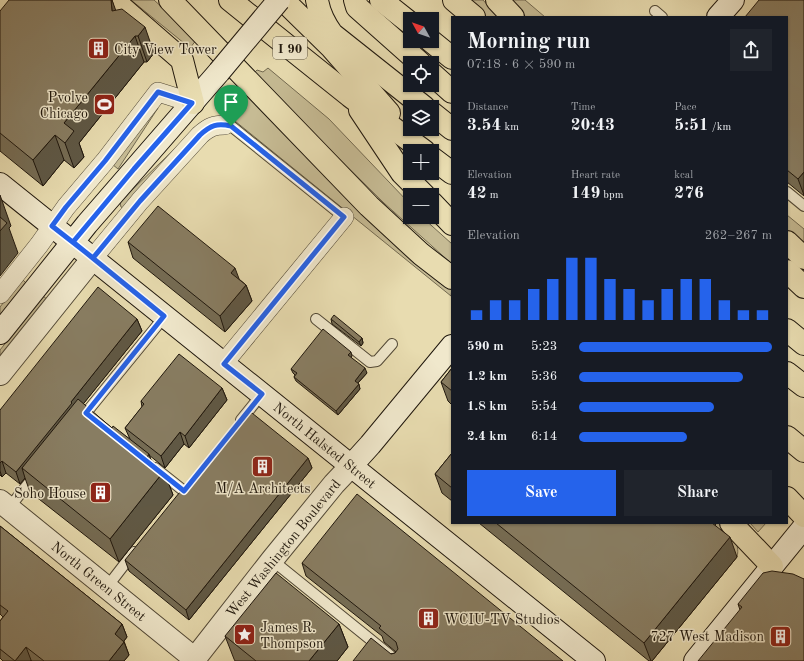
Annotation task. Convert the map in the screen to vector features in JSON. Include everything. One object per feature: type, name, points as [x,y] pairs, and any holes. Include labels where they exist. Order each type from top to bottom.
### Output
[{"type":"highway","points":[[113,0],[182,60],[192,103]]},
{"type":"highway","points":[[170,0],[369,206],[421,254],[451,277]]},
{"type":"highway","name":"I 90","points":[[230,0],[350,96],[414,144]]},
{"type":"highway","points":[[283,0],[332,48],[418,144]]},
{"type":"highway","points":[[317,0],[320,13],[332,34],[416,100]]},
{"type":"highway","points":[[355,0],[357,7],[412,56]]},
{"type":"highway","points":[[381,0],[403,18]]},
{"type":"highway","points":[[454,0],[473,16]]},
{"type":"highway","points":[[497,0],[512,16]]},
{"type":"highway","points":[[439,47],[451,57]]},
{"type":"highway","points":[[439,80],[451,91]]},
{"type":"highway","points":[[350,96],[402,173],[417,188]]},
{"type":"highway","points":[[439,119],[451,128]]},
{"type":"highway","name":"I 90","points":[[439,163],[451,172]]},
{"type":"highway","points":[[439,210],[451,223]]},
{"type":"highway","points":[[788,243],[804,258]]},
{"type":"highway","points":[[788,272],[804,287]]},
{"type":"highway","points":[[788,285],[804,295]]},
{"type":"highway","points":[[788,331],[804,344]]},
{"type":"highway","points":[[788,374],[804,386]]},
{"type":"highway","points":[[788,438],[804,451]]},
{"type":"highway","points":[[788,500],[802,525]]},
{"type":"highway","points":[[732,524],[772,566]]},
{"type":"main road","points":[[0,334],[73,242],[279,0]]},
{"type":"main road","points":[[719,16],[733,0]]},
{"type":"main road","name":"North Halsted Street","points":[[0,184],[594,661]]},
{"type":"main road","points":[[0,374],[93,258]]},
{"type":"main road","name":"West Washington Boulevard","points":[[196,660],[272,560],[334,484],[370,445],[451,347]]},
{"type":"main road","name":"North Green Street","points":[[5,505],[196,660]]},
{"type":"main road","points":[[695,661],[772,566],[802,525]]},
{"type":"street","points":[[0,294],[39,245],[66,207],[105,161],[158,92],[192,103]]},
{"type":"street","points":[[93,258],[140,201],[200,135],[209,127],[226,125]]},
{"type":"street","points":[[224,364],[344,217]]},
{"type":"lane","points":[[226,125],[231,126],[344,217]]},
{"type":"lane","points":[[788,193],[804,206]]},
{"type":"lane","points":[[77,424],[164,316]]},
{"type":"lane","points":[[316,319],[370,362],[377,361],[392,344]]},
{"type":"lane","points":[[236,426],[262,394]]},
{"type":"lane","points":[[86,413],[96,420]]},
{"type":"lane","points":[[148,462],[184,491]]},
{"type":"lane","points":[[5,505],[44,465]]},
{"type":"lane","points":[[107,587],[142,543]]},
{"type":"lane","points":[[272,560],[397,661]]},
{"type":"shaded area","points":[[131,0],[154,0],[197,39],[190,48]]},
{"type":"shaded area","points":[[467,0],[483,0],[497,16],[486,16]]},
{"type":"shaded area","points":[[510,0],[525,0],[544,16],[525,16]]},
{"type":"shaded area","points":[[268,68],[329,119],[403,197],[403,220],[253,74],[257,70],[263,72]]},
{"type":"shaded area","points":[[244,84],[451,287],[451,296],[230,117],[228,107],[234,96]]},
{"type":"shaded area","points":[[158,108],[118,169],[112,164]]},
{"type":"shaded area","points":[[189,135],[123,208],[121,207],[120,203],[133,189]]},
{"type":"shaded area","points":[[788,216],[804,229],[804,245],[788,231]]},
{"type":"shaded area","points":[[407,224],[430,224],[451,243],[451,263]]},
{"type":"shaded area","points":[[22,279],[26,283],[0,315],[0,307]]},
{"type":"shaded area","points":[[43,296],[48,300],[0,360],[0,350]]},
{"type":"shaded area","points":[[713,524],[721,524],[736,542],[738,552],[737,557],[708,533]]},
{"type":"shaded area","points":[[751,524],[765,524],[758,532]]},
{"type":"building","points":[[9,0],[111,0],[112,11],[122,9],[145,27],[138,36],[135,36],[64,123],[74,131],[65,143],[55,135],[33,160],[0,133],[0,11]]},
{"type":"building","points":[[759,0],[804,0],[804,172],[798,179],[788,171],[788,16],[746,16]]},
{"type":"building","points":[[158,206],[235,268],[231,273],[246,285],[220,316],[128,242]]},
{"type":"building","points":[[0,217],[7,223],[0,231]]},
{"type":"building","points":[[98,287],[137,319],[16,472],[2,461],[0,463],[0,410]]},
{"type":"building","points":[[334,315],[362,338],[359,342],[331,319]]},
{"type":"building","points":[[323,329],[351,352],[348,355],[365,368],[355,381],[359,384],[336,411],[294,377],[297,373],[291,369]]},
{"type":"building","points":[[179,354],[222,388],[185,436],[180,432],[161,456],[125,428],[144,404],[141,401]]},
{"type":"building","points":[[451,369],[451,390],[441,382]]},
{"type":"building","name":"Soho House","points":[[78,399],[112,428],[113,426],[149,454],[147,457],[164,471],[110,539],[22,468]]},
{"type":"building","points":[[247,409],[308,458],[186,610],[125,560]]},
{"type":"building","points":[[451,454],[451,487],[435,474]]},
{"type":"building","name":"WCIU-TV Studios","points":[[357,494],[563,661],[353,661],[371,638],[391,654],[395,653],[398,649],[396,642],[379,628],[381,626],[302,563]]},
{"type":"building","points":[[497,524],[713,524],[730,537],[644,643]]},
{"type":"building","points":[[0,526],[122,624],[115,634],[124,642],[109,661],[44,661],[26,647],[15,661],[0,649],[0,621],[8,611],[0,605]]},
{"type":"building","points":[[772,571],[793,574],[804,579],[804,661],[698,661],[742,607],[738,604],[763,573]]},
{"type":"building","points":[[276,573],[339,624],[309,661],[256,661],[225,636]]},
{"type":"place","name":"City View Tower","points":[[99,49]]},
{"type":"place","name":"Pvolve Chicago","points":[[104,105]]},
{"type":"place","name":"M/A Architects","points":[[263,466]]},
{"type":"place","name":"Soho House","points":[[101,493]]},
{"type":"place","name":"WCIU-TV Studios","points":[[429,619]]},
{"type":"place","name":"James R. Thompson","points":[[244,635]]},
{"type":"place","name":"727 West Madison","points":[[780,636]]},
{"type":"route","points":[[231,126],[217,125],[209,127],[200,135],[140,201],[93,258],[52,226],[105,161],[158,92],[192,103],[73,242],[93,258],[164,316],[86,413],[184,491],[262,394],[224,364],[344,217],[231,126]]}]
